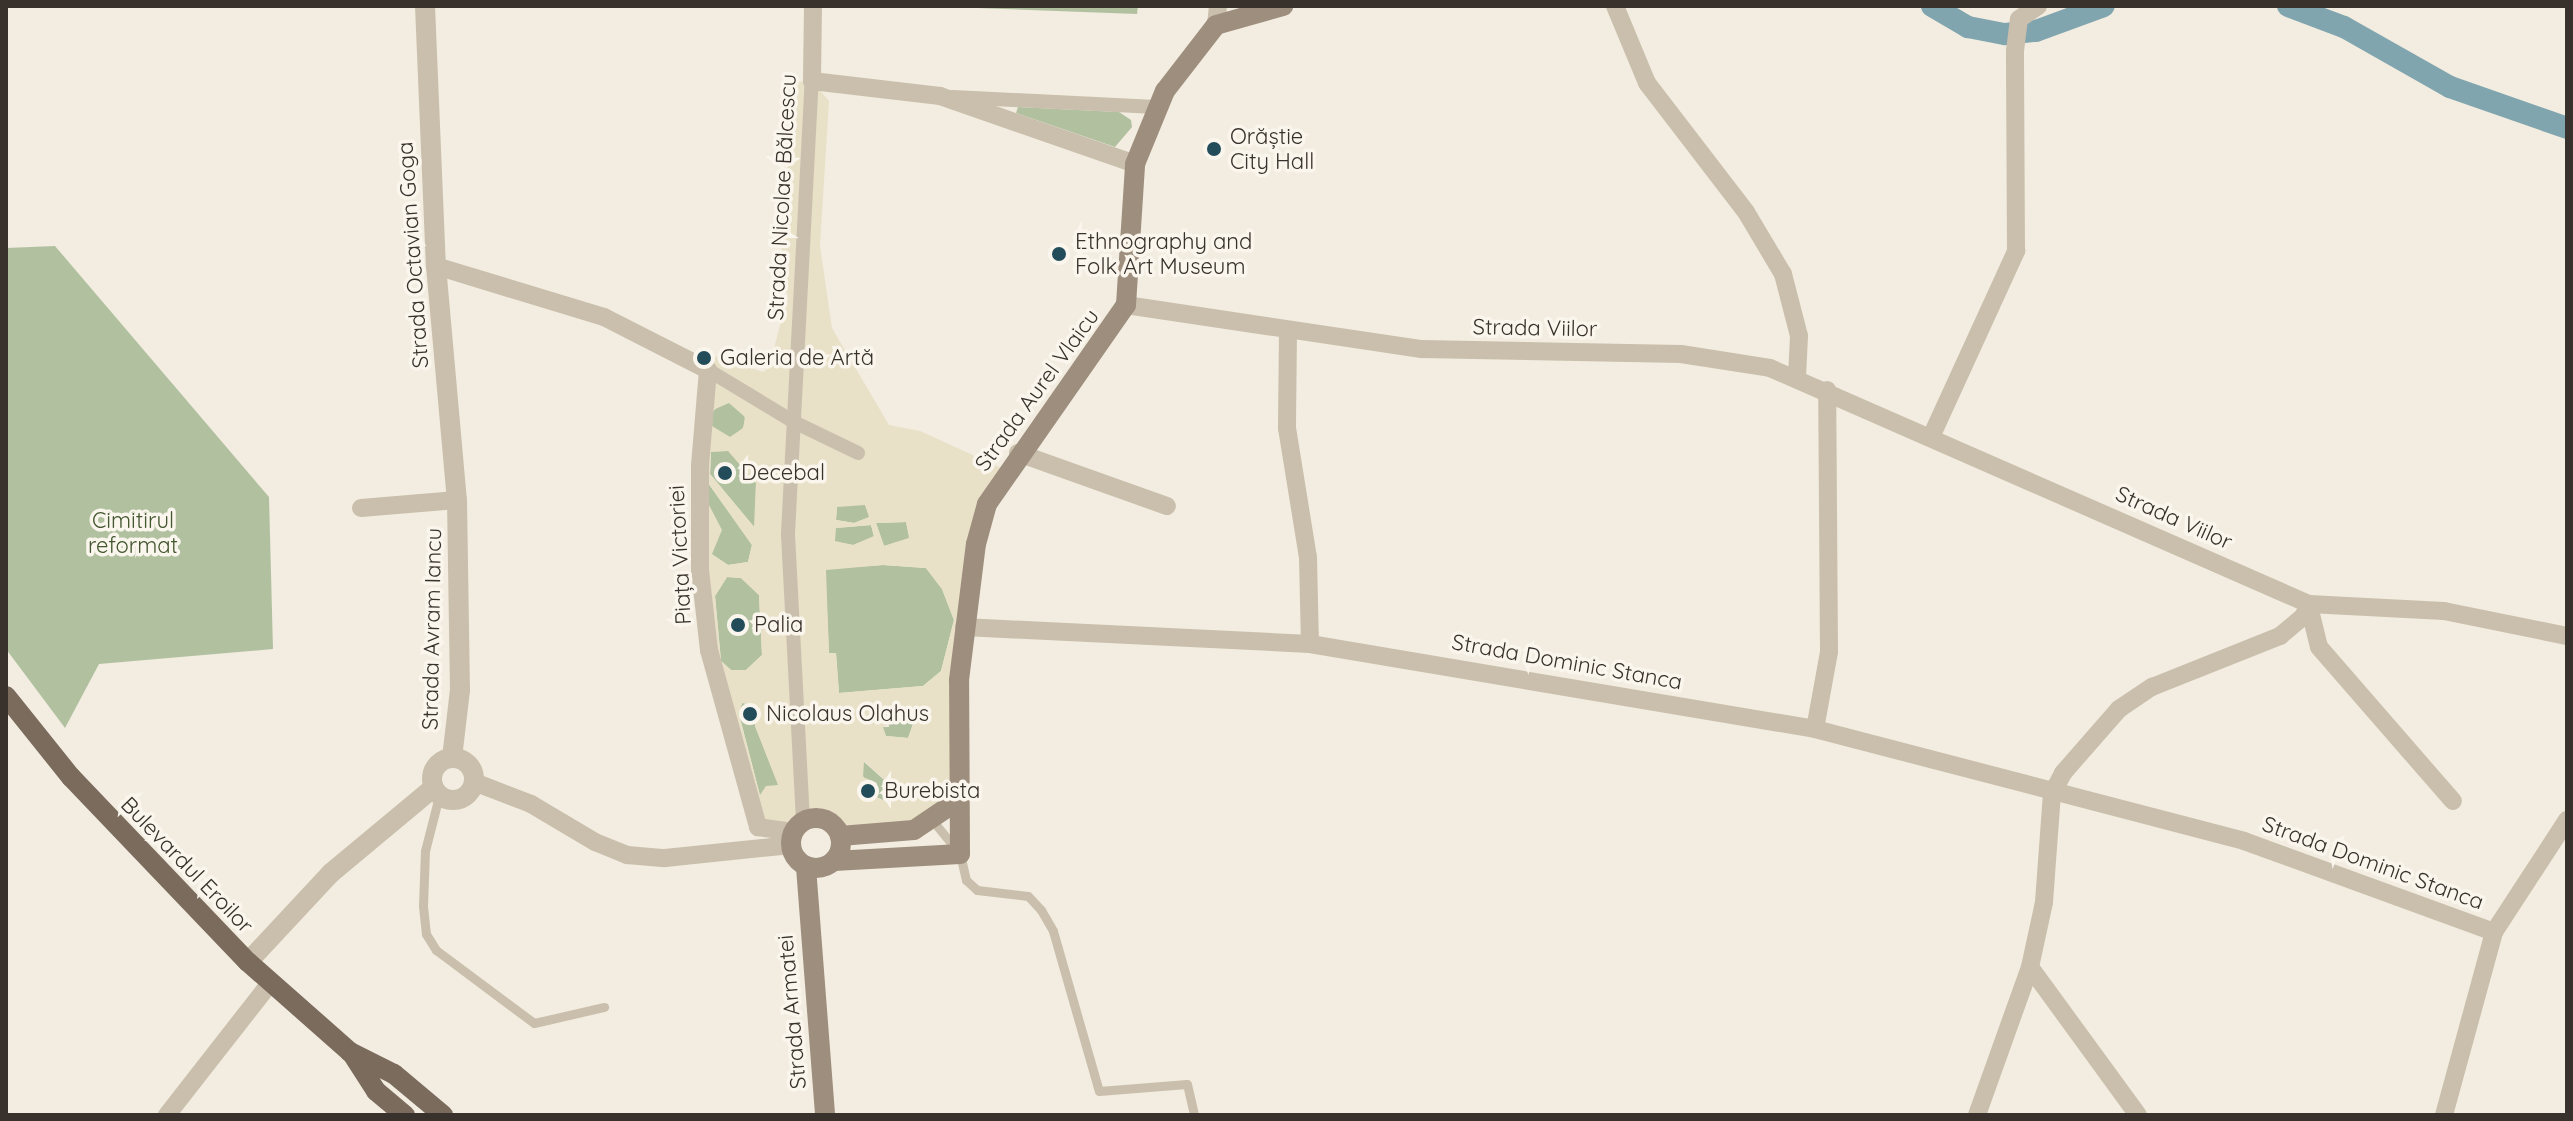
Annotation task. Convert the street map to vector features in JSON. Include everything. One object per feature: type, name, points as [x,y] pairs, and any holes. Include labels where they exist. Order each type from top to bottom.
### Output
[{"type":"main road","points":[[1126,305],[1135,164],[1156,107],[1217,16],[1283,6]]},
{"type":"main road","name":"Strada Aurel Vlaicu","points":[[964,627],[987,504],[1018,453],[1126,305]]},
{"type":"main road","points":[[958,784],[947,808],[933,821],[914,830],[840,836],[825,820],[796,833],[806,867],[960,854],[958,784],[964,627]]},
{"type":"main road","name":"Bulevardul Eroilor","points":[[6,696],[71,777],[248,962],[350,1052],[394,1074],[443,1115]]},
{"type":"main road","name":"Strada Armatei","points":[[808,904],[831,863],[840,836]]},
{"type":"main road","name":"Strada Armatei","points":[[806,867],[825,1115]]},
{"type":"main road","name":"Bulevardul Eroilor","points":[[350,1052],[376,1091],[405,1115]]},
{"type":"street","name":"Strada Octavian Goga","points":[[425,6],[436,266],[457,500]]},
{"type":"street","name":"Strada Nicolae Bălcescu","points":[[796,833],[789,581],[813,6]]},
{"type":"street","points":[[1615,6],[1647,83],[1746,212],[1783,274],[1799,336],[1797,377]]},
{"type":"street","points":[[1931,437],[2016,251],[2015,51],[2019,19],[2038,6]]},
{"type":"street","points":[[812,81],[940,96],[1156,107]]},
{"type":"street","points":[[940,96],[1135,164]]},
{"type":"street","points":[[436,266],[604,317],[708,370],[796,423],[858,453]]},
{"type":"street","name":"Strada Viilor","points":[[1126,305],[1422,349],[1710,356],[1797,377],[2309,604],[2444,611],[2567,636]]},
{"type":"street","points":[[1288,330],[1287,428],[1308,557],[1310,644]]},
{"type":"street","name":"Piața Victoriei","points":[[708,370],[700,466],[702,583],[709,650],[758,827]]},
{"type":"street","points":[[1815,729],[1829,652],[1827,390]]},
{"type":"street","points":[[1018,453],[1167,506]]},
{"type":"street","name":"Strada Avram Iancu","points":[[361,508],[457,500],[460,690],[452,758]]},
{"type":"street","points":[[1977,1115],[2030,967],[2044,902],[2052,794],[2077,754],[2119,709],[2152,687],[2280,636],[2303,617],[2309,604]]},
{"type":"street","points":[[2309,604],[2312,635],[2319,647],[2453,801]]},
{"type":"street","name":"Strada Dominic Stanca","points":[[964,627],[1310,644],[1815,729],[2052,794],[2244,841],[2494,932],[2444,1115]]},
{"type":"street","points":[[436,792],[434,768],[452,758],[469,765],[474,782]]},
{"type":"street","points":[[474,782],[531,804],[627,855],[665,858],[748,850],[796,833]]},
{"type":"street","points":[[436,792],[462,798],[474,782]]},
{"type":"street","points":[[248,962],[331,873],[436,792]]},
{"type":"street","points":[[2494,932],[2567,820]]},
{"type":"street","points":[[748,850],[758,827],[796,833]]},
{"type":"street","points":[[2030,967],[2138,1115]]},
{"type":"street","points":[[167,1115],[270,983]]},
{"type":"lane","points":[[436,792],[425,851],[423,906],[426,934],[436,950],[534,1023],[604,1007]]},
{"type":"lane","points":[[933,821],[960,854],[966,880],[977,890],[1028,896],[1041,910],[1053,931],[1099,1091],[1187,1084],[1194,1115]]},
{"type":"green space","points":[[921,6],[1138,6],[1137,14]]},
{"type":"green space","points":[[1018,107],[1119,112],[1131,120],[1132,127],[1115,147],[1016,113]]},
{"type":"green space","name":"Cimitirul reformat","points":[[55,246],[269,497],[273,649],[99,664],[65,728],[6,649],[6,248]]},
{"type":"green space","points":[[728,403],[740,408],[745,420],[740,432],[728,437],[716,432],[711,420],[716,408]]},
{"type":"green space","points":[[728,450],[756,483],[755,528],[710,474],[711,451]]},
{"type":"green space","points":[[708,483],[752,545],[748,562],[728,565],[711,554]]},
{"type":"green space","points":[[865,504],[870,517],[854,523],[836,520],[837,506]]},
{"type":"green space","points":[[906,522],[910,538],[884,546],[876,523]]},
{"type":"green space","points":[[871,525],[874,537],[853,545],[835,542],[835,528]]},
{"type":"green space","points":[[883,565],[926,568],[942,589],[954,620],[941,671],[923,686],[839,693],[836,654],[829,654],[825,569]]},
{"type":"green space","points":[[727,577],[741,578],[759,595],[762,655],[746,670],[731,670],[721,661],[715,596]]},
{"type":"green space","points":[[742,703],[756,705],[755,726],[779,786],[760,796],[739,714]]},
{"type":"green space","points":[[893,703],[917,713],[908,738],[886,736],[882,727],[889,727],[887,711]]},
{"type":"green space","points":[[863,761],[900,794],[885,801],[874,796],[863,776]]},
{"type":"shaded area","points":[[812,81],[829,101],[820,246],[832,328],[889,425],[920,431],[1001,468],[984,492],[953,780],[945,800],[925,820],[844,829],[830,816],[812,814],[789,828],[762,823],[713,656],[705,576],[705,434],[714,356],[763,372],[769,368],[788,294],[779,286],[793,82]],"holes":[[[729,403],[745,417],[743,428],[730,437],[712,426],[713,410]],[[728,451],[756,483],[754,527],[710,474],[711,452]],[[709,484],[752,545],[748,562],[728,565],[712,554],[722,530],[707,501]],[[865,505],[869,517],[854,523],[836,520],[837,507]],[[906,522],[909,538],[884,546],[876,523]],[[871,525],[874,536],[853,545],[835,541],[836,528]],[[883,565],[926,568],[942,589],[954,620],[941,671],[923,686],[839,693],[836,653],[829,653],[826,570]],[[727,577],[741,578],[759,595],[762,655],[746,670],[731,670],[721,661],[715,596]],[[742,703],[756,705],[755,726],[778,785],[766,786],[760,795],[739,714]],[[894,703],[917,713],[908,738],[886,736],[883,727],[893,723],[887,711]],[[864,761],[900,794],[885,801],[874,796],[877,783],[863,777]]]},
{"type":"waterway","points":[[1932,6],[1968,27],[2005,34],[2036,31],[2104,6]]},
{"type":"waterway","points":[[2288,6],[2344,27],[2450,87],[2567,128]]},
{"type":"place","name":"Orăștie City Hall","points":[[1214,149]]},
{"type":"place","name":"Ethnography and Folk Art Museum","points":[[1059,254]]},
{"type":"place","name":"Galeria de Artă","points":[[704,358]]},
{"type":"place","name":"Decebal","points":[[725,473]]},
{"type":"place","name":"Palia","points":[[738,625]]},
{"type":"place","name":"Nicolaus Olahus","points":[[750,714]]},
{"type":"place","name":"Burebista","points":[[868,791]]}]
